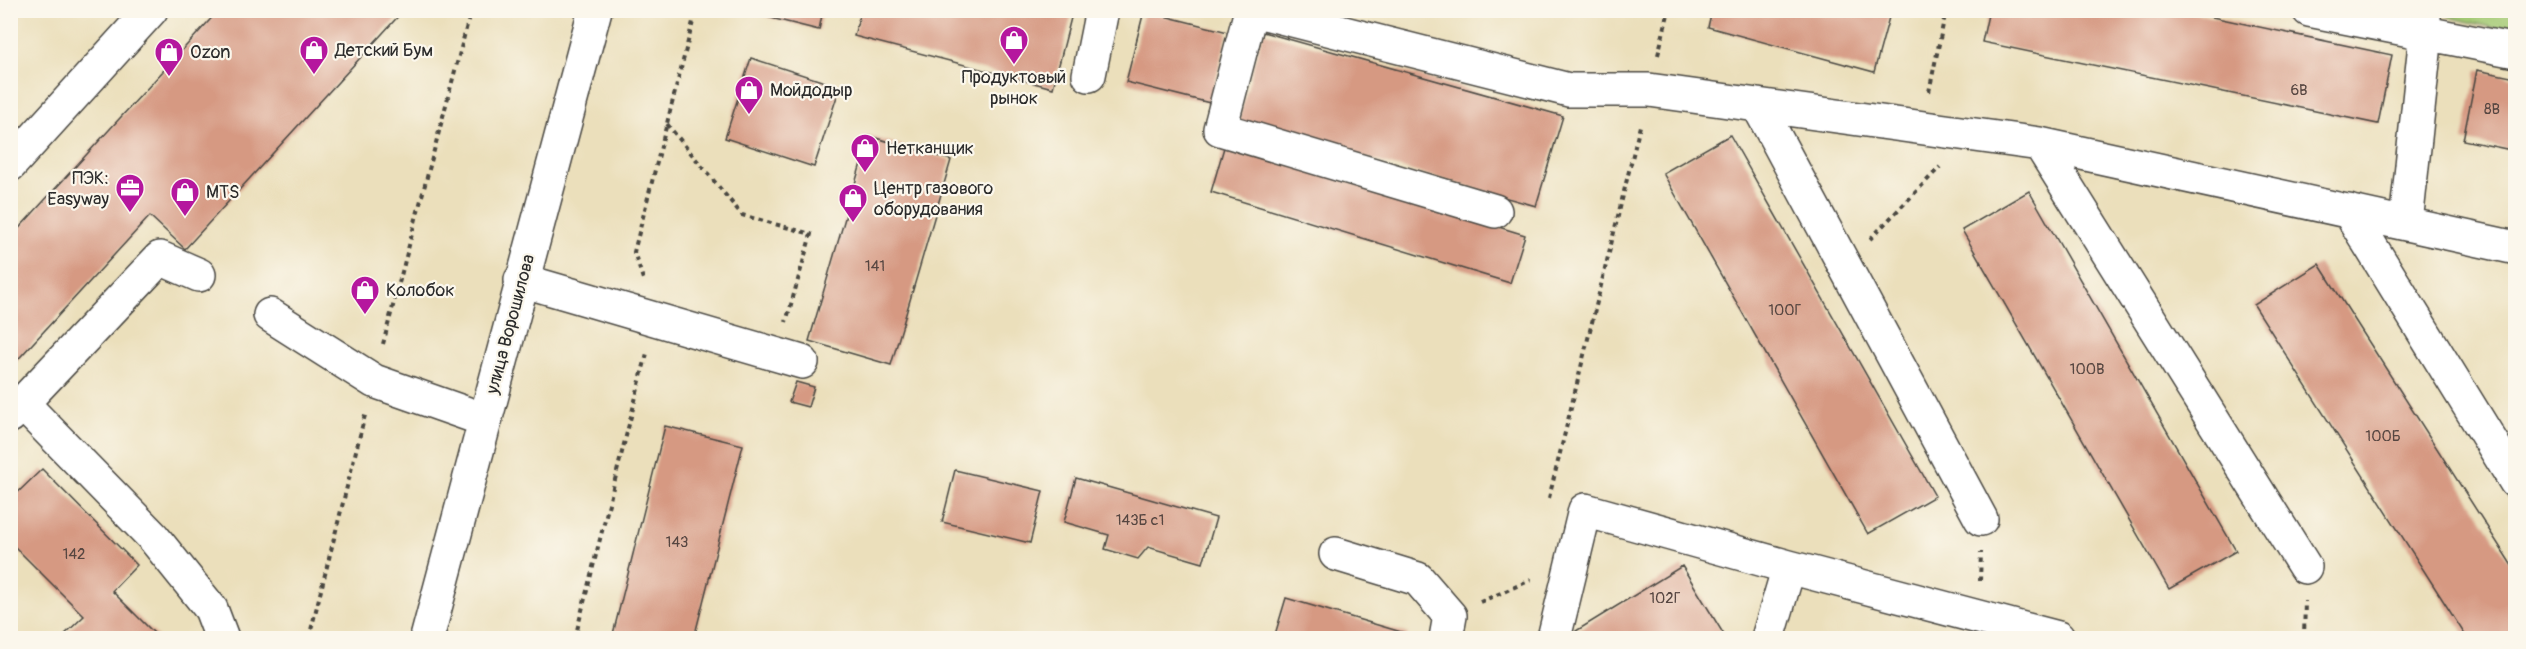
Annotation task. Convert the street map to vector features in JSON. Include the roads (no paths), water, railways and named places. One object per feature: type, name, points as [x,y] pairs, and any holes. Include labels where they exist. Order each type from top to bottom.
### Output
[{"type":"main road","points":[[10,165],[151,10]]},
{"type":"main road","name":"улица Ворошилова","points":[[427,639],[594,10]]},
{"type":"main road","points":[[1089,75],[1102,10]]},
{"type":"main road","points":[[1495,211],[1220,129],[1252,10],[1569,90],[1649,90],[2040,144],[2516,248]]},
{"type":"main road","points":[[2309,10],[2424,23],[2516,51]]},
{"type":"main road","points":[[2406,223],[2424,53],[2424,23]]},
{"type":"main road","points":[[1758,105],[1982,519]]},
{"type":"main road","points":[[2040,144],[2305,567]]},
{"type":"main road","points":[[2349,211],[2516,482]]},
{"type":"main road","points":[[199,275],[159,258],[16,409],[153,537],[210,609],[222,639]]},
{"type":"main road","points":[[521,280],[790,358]]},
{"type":"main road","points":[[270,315],[374,381],[486,420]]},
{"type":"main road","points":[[1554,639],[1585,510],[1789,567],[1978,628],[2058,639]]},
{"type":"main road","points":[[1336,554],[1418,579],[1448,627]]},
{"type":"main road","points":[[1768,639],[1789,567]]},
{"type":"place","name":"Продуктовый рынок","points":[[1014,66]]},
{"type":"place","name":"Детский Бум","points":[[314,76]]},
{"type":"place","name":"Ozon","points":[[169,78]]},
{"type":"place","name":"Мойдодыр","points":[[749,116]]},
{"type":"place","name":"Нетканщик","points":[[865,174]]},
{"type":"place","name":"ПЭК: Easyway","points":[[130,214]]},
{"type":"place","name":"MTS","points":[[185,218]]},
{"type":"place","name":"Центр газового оборудования","points":[[853,224]]},
{"type":"place","name":"Колобок","points":[[365,316]]}]
